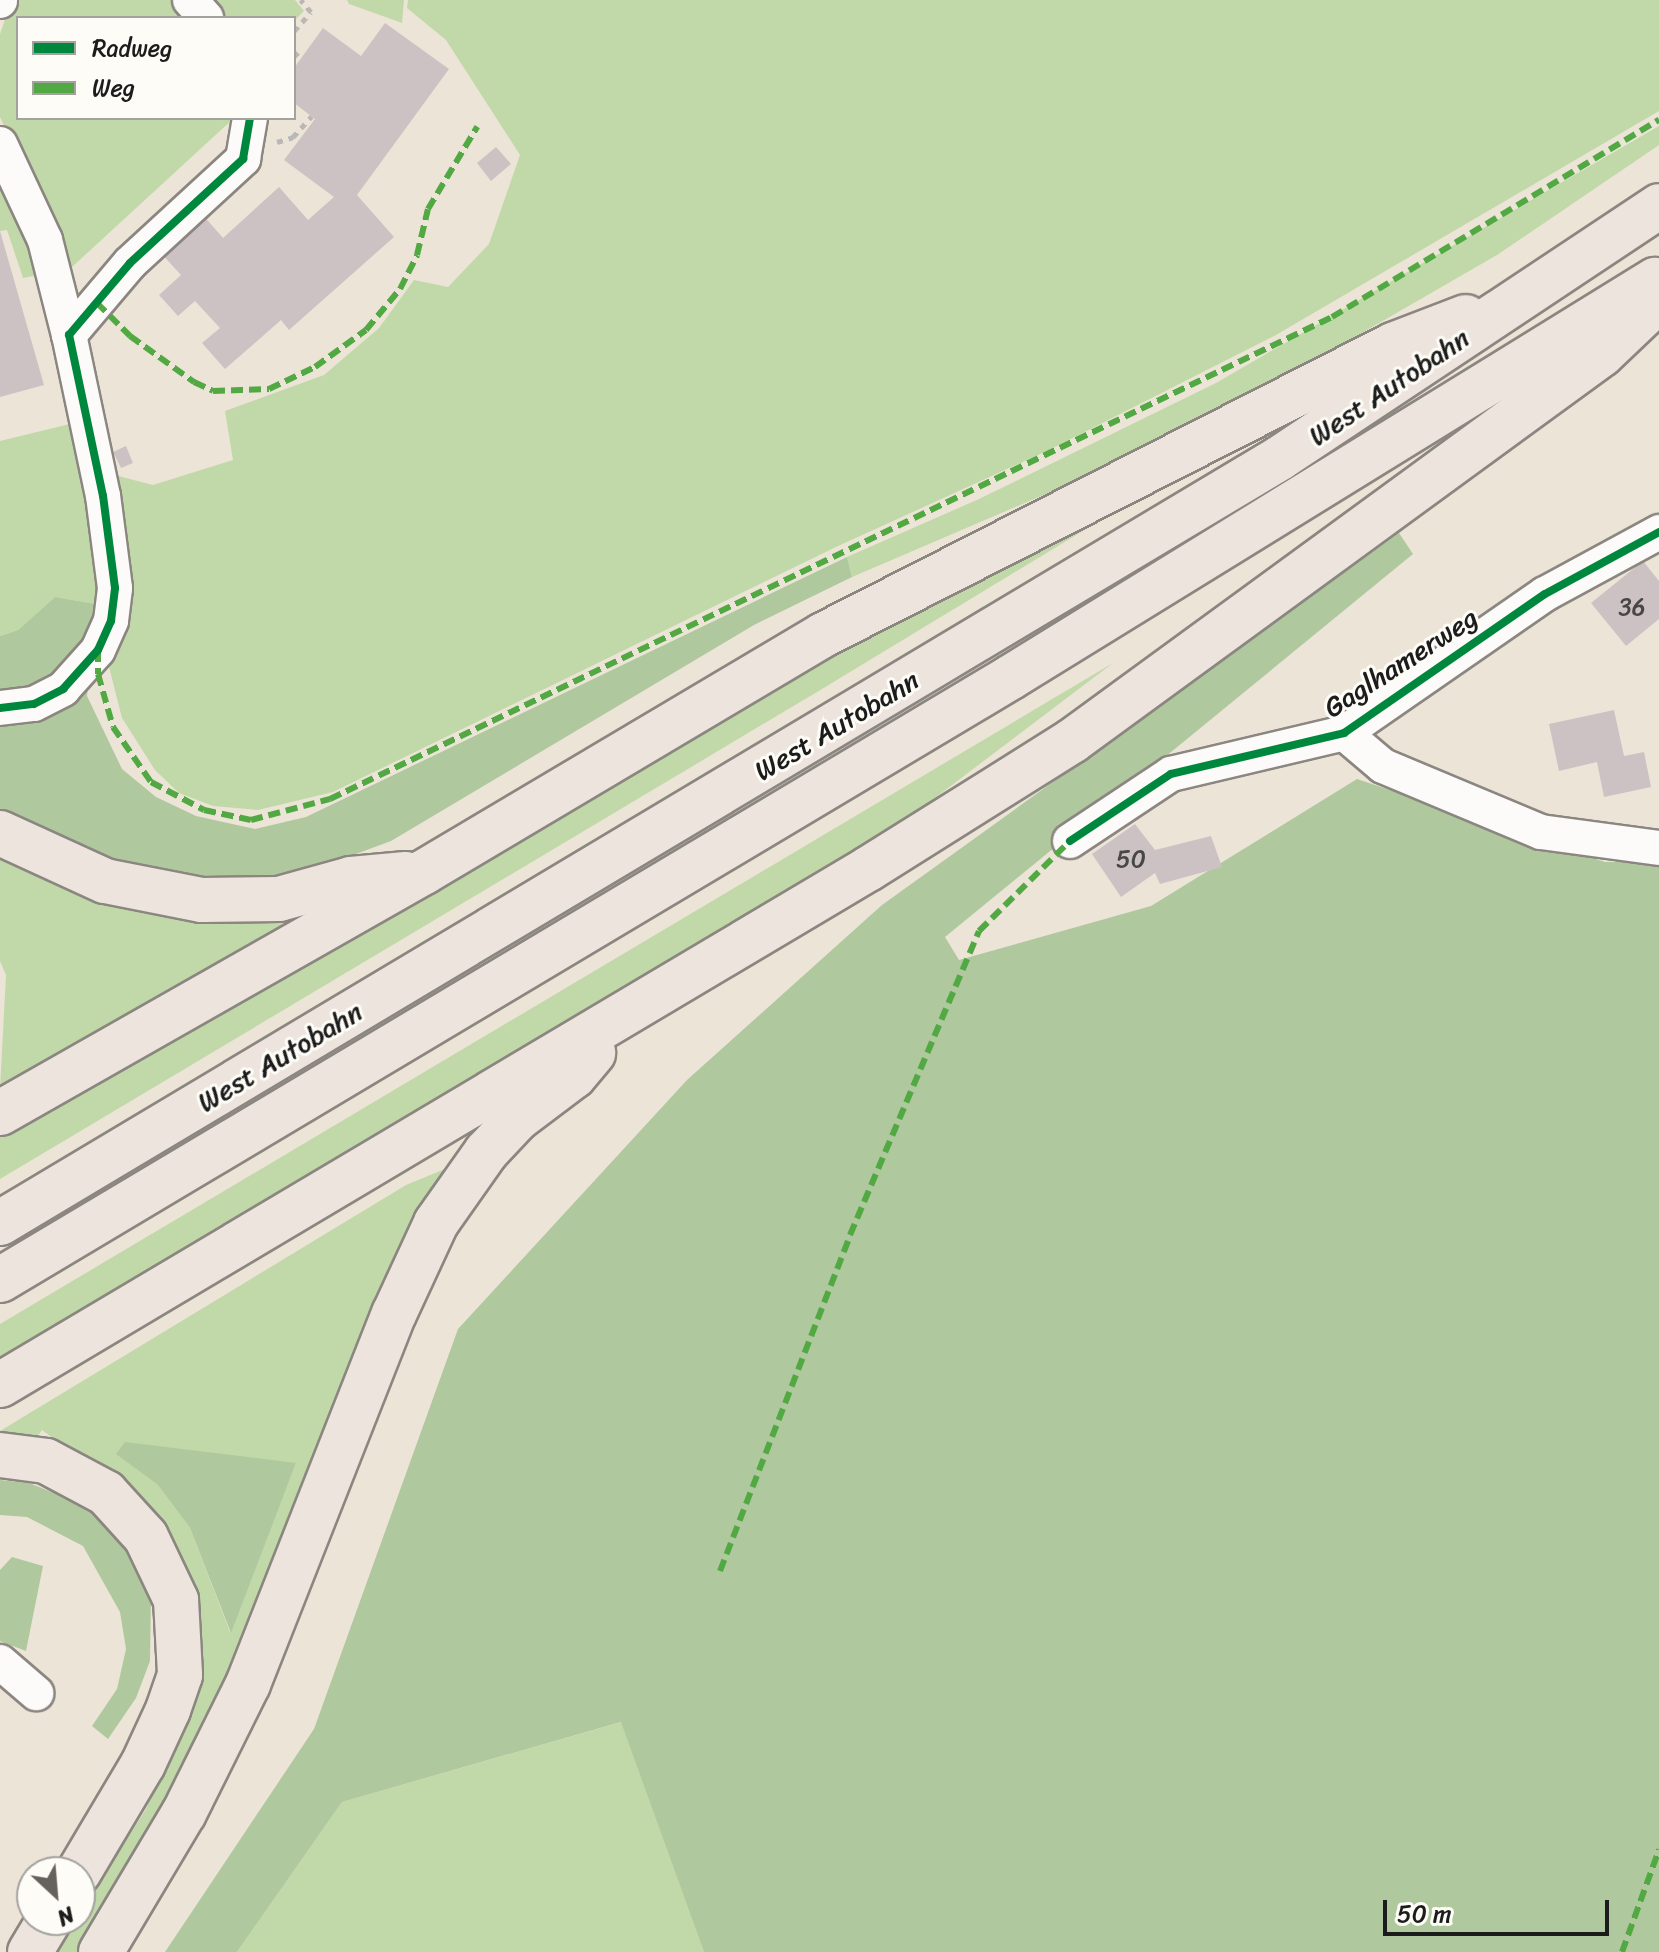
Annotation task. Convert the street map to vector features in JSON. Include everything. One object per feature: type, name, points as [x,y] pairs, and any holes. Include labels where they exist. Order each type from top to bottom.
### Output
[{"type":"highway","name":"West Autobahn","points":[[0,1223],[1280,458],[1417,371],[1526,293],[1659,206]]},
{"type":"highway","name":"West Autobahn","points":[[0,1280],[1011,677],[1659,277]]},
{"type":"highway","points":[[0,1113],[424,872],[823,635],[1393,345],[1526,293]]},
{"type":"highway","points":[[0,1385],[622,1016],[1072,741],[1590,363],[1659,300]]},
{"type":"highway","points":[[0,833],[105,881],[202,900],[279,899],[351,879],[424,872]]},
{"type":"highway","points":[[101,1952],[184,1813],[248,1684],[394,1314],[436,1223],[486,1152],[517,1119],[574,1076],[622,1016]]},
{"type":"highway","points":[[0,1455],[46,1461],[106,1493],[146,1537],[176,1600],[182,1635],[176,1687],[148,1754],[88,1856]]},
{"type":"street","points":[[69,335],[130,263],[243,159],[250,120]]},
{"type":"street","points":[[0,144],[7,176],[45,240],[69,335],[103,496],[115,588],[111,621],[98,650],[63,689],[34,704],[0,708]]},
{"type":"street","name":"Gaglhamerweg","points":[[1070,841],[1171,774],[1344,733],[1545,594],[1659,532]]},
{"type":"street","name":"Gaglhamerweg","points":[[1344,733],[1383,766],[1541,832],[1659,848]]},
{"type":"street","points":[[0,1662],[36,1693]]},
{"type":"path","points":[[296,29],[311,12],[301,0]]},
{"type":"path","points":[[296,54],[301,59]]},
{"type":"green space","points":[[12,0],[177,0],[191,16],[16,16],[16,120],[232,120],[72,267],[0,117],[0,34]]},
{"type":"green space","points":[[215,0],[295,0],[304,11],[296,19],[296,16],[223,16]]},
{"type":"green space","points":[[347,0],[404,0],[402,23],[349,4]]},
{"type":"green space","points":[[408,0],[1659,0],[1659,111],[1276,335],[1051,449],[836,547],[333,792],[258,810],[213,806],[179,793],[155,770],[122,718],[109,667],[115,649],[107,473],[153,485],[233,460],[225,411],[324,375],[379,328],[414,280],[448,287],[489,244],[520,155],[446,40],[407,8]]},
{"type":"green space","points":[[1659,126],[1659,145],[1497,255],[1308,364],[1069,484],[852,577],[847,557],[979,499],[1216,383]]},
{"type":"green space","points":[[0,187],[44,274],[23,278],[7,230],[0,231]]},
{"type":"green space","points":[[74,423],[100,568],[96,604],[55,597],[18,630],[0,636],[0,441]]},
{"type":"green space","points":[[1091,526],[0,1179],[0,1133],[884,628]]},
{"type":"green space","points":[[1399,533],[1413,554],[945,937],[959,960],[1151,906],[1357,779],[1605,862],[1659,862],[1659,1952],[704,1952],[621,1722],[342,1802],[237,1952],[165,1952],[314,1729],[458,1329],[687,1080],[882,905]]},
{"type":"green space","points":[[847,557],[852,577],[754,625],[391,841],[294,877],[181,879],[102,859],[0,813],[0,636],[18,630],[55,597],[96,604],[87,696],[122,769],[156,797],[196,816],[255,829],[306,817]]},
{"type":"green space","points":[[1113,663],[919,810],[0,1360],[0,1324]]},
{"type":"green space","points":[[0,856],[309,913],[0,1089],[6,975],[0,961]]},
{"type":"green space","points":[[462,1162],[207,1741],[96,1935],[96,1888],[146,1809],[191,1705],[120,1487],[42,1430],[29,1448],[0,1443],[0,1431],[406,1185]],"holes":[[[296,1463],[230,1632],[190,1528],[157,1484]]]},
{"type":"green space","points":[[125,1442],[296,1463],[231,1633],[190,1528],[157,1484],[116,1454]]},
{"type":"green space","points":[[0,1480],[29,1483],[72,1500],[107,1523],[135,1557],[151,1593],[150,1661],[136,1698],[108,1739],[92,1726],[117,1689],[126,1649],[120,1612],[83,1546],[27,1517],[0,1515]]},
{"type":"green space","points":[[12,1557],[43,1566],[26,1651],[0,1641],[0,1570]]},
{"type":"green space","points":[[622,1722],[704,1952],[237,1952],[342,1802]]},
{"type":"green space","points":[[65,1936],[95,1936],[86,1952],[55,1952]]},
{"type":"building","points":[[385,23],[449,69],[357,195],[394,237],[289,330],[281,320],[225,369],[202,343],[220,328],[195,301],[178,316],[159,295],[181,275],[159,251],[202,214],[223,238],[279,187],[308,220],[334,197],[284,160],[315,119],[296,105],[296,65],[323,28],[361,56]]},
{"type":"building","points":[[496,147],[511,164],[491,181],[477,163]]},
{"type":"building","points":[[0,231],[44,385],[0,397]]},
{"type":"building","points":[[126,446],[133,463],[121,468],[113,452]]},
{"type":"building","points":[[1643,561],[1659,581],[1659,619],[1626,646],[1591,603]]},
{"type":"building","points":[[1614,710],[1624,756],[1644,752],[1651,787],[1604,797],[1597,762],[1559,771],[1549,724]]},
{"type":"building","points":[[1135,824],[1155,850],[1211,836],[1222,867],[1160,884],[1155,873],[1121,897],[1092,854]]},
{"type":"marked path","points":[[98,650],[98,674],[113,727],[151,782],[204,810],[251,820],[330,799],[1332,317],[1659,120]]},
{"type":"marked path","points":[[97,303],[130,336],[194,382],[213,391],[269,389],[315,367],[366,330],[400,289],[417,255],[428,209],[477,127]]},
{"type":"marked path","points":[[720,1571],[850,1235],[979,931],[1070,841]]},
{"type":"marked path","points":[[1622,1952],[1659,1850]]},
{"type":"cycle path","points":[[0,708],[34,704],[63,689],[98,650],[111,621],[115,588],[103,496],[69,335],[130,263],[243,159],[250,120]]},
{"type":"cycle path","points":[[1070,841],[1171,774],[1344,733],[1545,594],[1659,532]]}]
